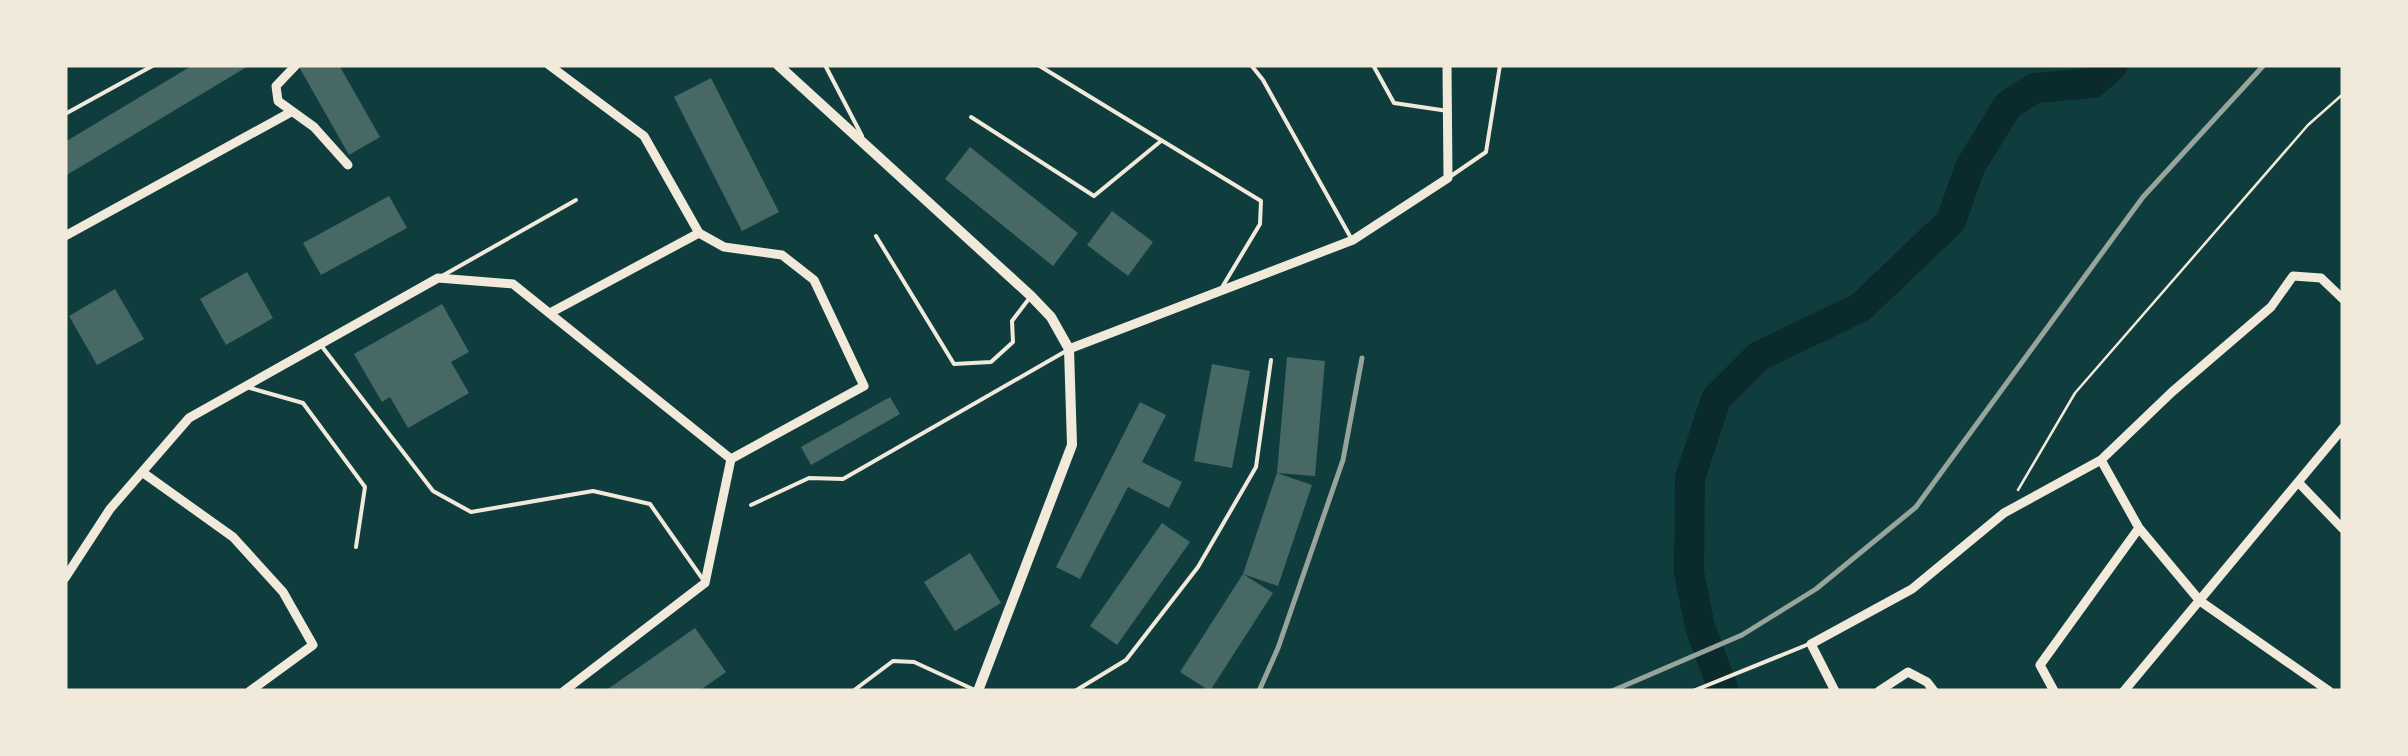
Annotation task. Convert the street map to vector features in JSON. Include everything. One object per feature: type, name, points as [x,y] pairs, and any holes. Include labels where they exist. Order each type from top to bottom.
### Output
[{"type":"street","points":[[296,65],[276,86],[278,101],[314,127],[348,165]]},
{"type":"street","points":[[550,65],[644,136],[700,233],[724,248],[782,255],[814,280],[864,386],[731,459],[706,583],[564,691]]},
{"type":"street","points":[[778,65],[1031,296],[1051,316],[1069,349],[1072,445],[977,691]]},
{"type":"street","points":[[1069,349],[1353,240],[1448,178],[1447,65]]},
{"type":"street","points":[[65,236],[290,112]]},
{"type":"street","points":[[550,314],[700,233]]},
{"type":"street","points":[[1835,691],[1811,644],[1912,589],[2004,513],[2101,460],[2172,392],[2271,307],[2293,276],[2321,278],[2343,299]]},
{"type":"street","points":[[65,578],[110,509],[189,418],[438,278],[513,284],[731,459]]},
{"type":"street","points":[[2131,688],[2343,428]]},
{"type":"street","points":[[2101,460],[2139,528],[2200,602],[2329,691]]},
{"type":"street","points":[[142,472],[232,536],[282,592],[313,645],[250,691]]},
{"type":"street","points":[[2299,484],[2343,529]]},
{"type":"street","points":[[2054,691],[2040,665],[2139,528]]},
{"type":"street","points":[[1879,691],[1908,672],[1927,682],[1934,691]]},
{"type":"lane","points":[[65,114],[154,65]]},
{"type":"lane","points":[[825,65],[865,143]]},
{"type":"lane","points":[[1038,65],[1261,202],[1260,224],[1220,291]]},
{"type":"lane","points":[[1251,65],[1353,240]]},
{"type":"lane","points":[[1373,65],[1394,103],[1448,111]]},
{"type":"lane","points":[[1448,178],[1486,152],[1500,65]]},
{"type":"lane","points":[[971,117],[1094,196],[1161,140]]},
{"type":"lane","points":[[438,278],[576,200]]},
{"type":"lane","points":[[876,236],[954,364],[991,362],[1013,342],[1012,321],[1031,296]]},
{"type":"lane","points":[[320,344],[433,491],[471,512],[594,491],[650,504],[706,583]]},
{"type":"lane","points":[[751,505],[808,478],[843,479],[1069,349]]},
{"type":"lane","points":[[1074,691],[1126,660],[1198,568],[1256,467],[1271,360]]},
{"type":"lane","points":[[245,386],[303,403],[365,486],[356,547]]},
{"type":"lane","points":[[1693,691],[1811,644]]},
{"type":"lane","points":[[853,691],[892,661],[914,662],[977,691]]},
{"type":"path","points":[[2004,513],[2076,393],[2308,125],[2343,94]]},
{"type":"building","points":[[193,65],[250,65],[65,176],[65,142]]},
{"type":"building","points":[[298,65],[339,65],[380,137],[349,155]]},
{"type":"building","points":[[711,78],[779,212],[742,231],[674,97]]},
{"type":"building","points":[[970,147],[1078,233],[1053,266],[945,179]]},
{"type":"building","points":[[389,196],[407,228],[321,275],[303,243]]},
{"type":"building","points":[[1112,211],[1153,242],[1128,276],[1087,245]]},
{"type":"building","points":[[247,272],[273,318],[226,345],[200,299]]},
{"type":"building","points":[[115,289],[144,339],[97,365],[69,316]]},
{"type":"building","points":[[442,304],[469,352],[451,362],[469,393],[408,428],[390,397],[382,402],[354,354]]},
{"type":"building","points":[[1287,357],[1325,361],[1315,476],[1277,473]]},
{"type":"building","points":[[1212,364],[1250,371],[1232,468],[1194,461]]},
{"type":"building","points":[[890,397],[900,414],[811,465],[801,447]]},
{"type":"building","points":[[1140,402],[1166,415],[1142,462],[1182,482],[1169,508],[1128,487],[1080,579],[1056,567]]},
{"type":"building","points":[[1277,473],[1312,485],[1278,586],[1243,574]]},
{"type":"building","points":[[1162,523],[1190,542],[1117,645],[1090,626]]},
{"type":"building","points":[[970,553],[1001,603],[955,631],[924,582]]},
{"type":"building","points":[[1243,574],[1273,593],[1210,691],[1180,672]]},
{"type":"building","points":[[695,628],[726,672],[699,691],[605,691]]},
{"type":"waterway","points":[[1724,691],[1700,627],[1689,572],[1690,478],[1716,399],[1759,356],[1861,307],[1951,221],[1970,167],[2008,105],[2035,88],[2093,83],[2113,65]]},
{"type":"railway","points":[[1612,691],[1742,635],[1816,589],[1916,507],[2143,197],[2264,65]]},
{"type":"railway","points":[[1259,691],[1278,648],[1343,460],[1362,358]]}]
